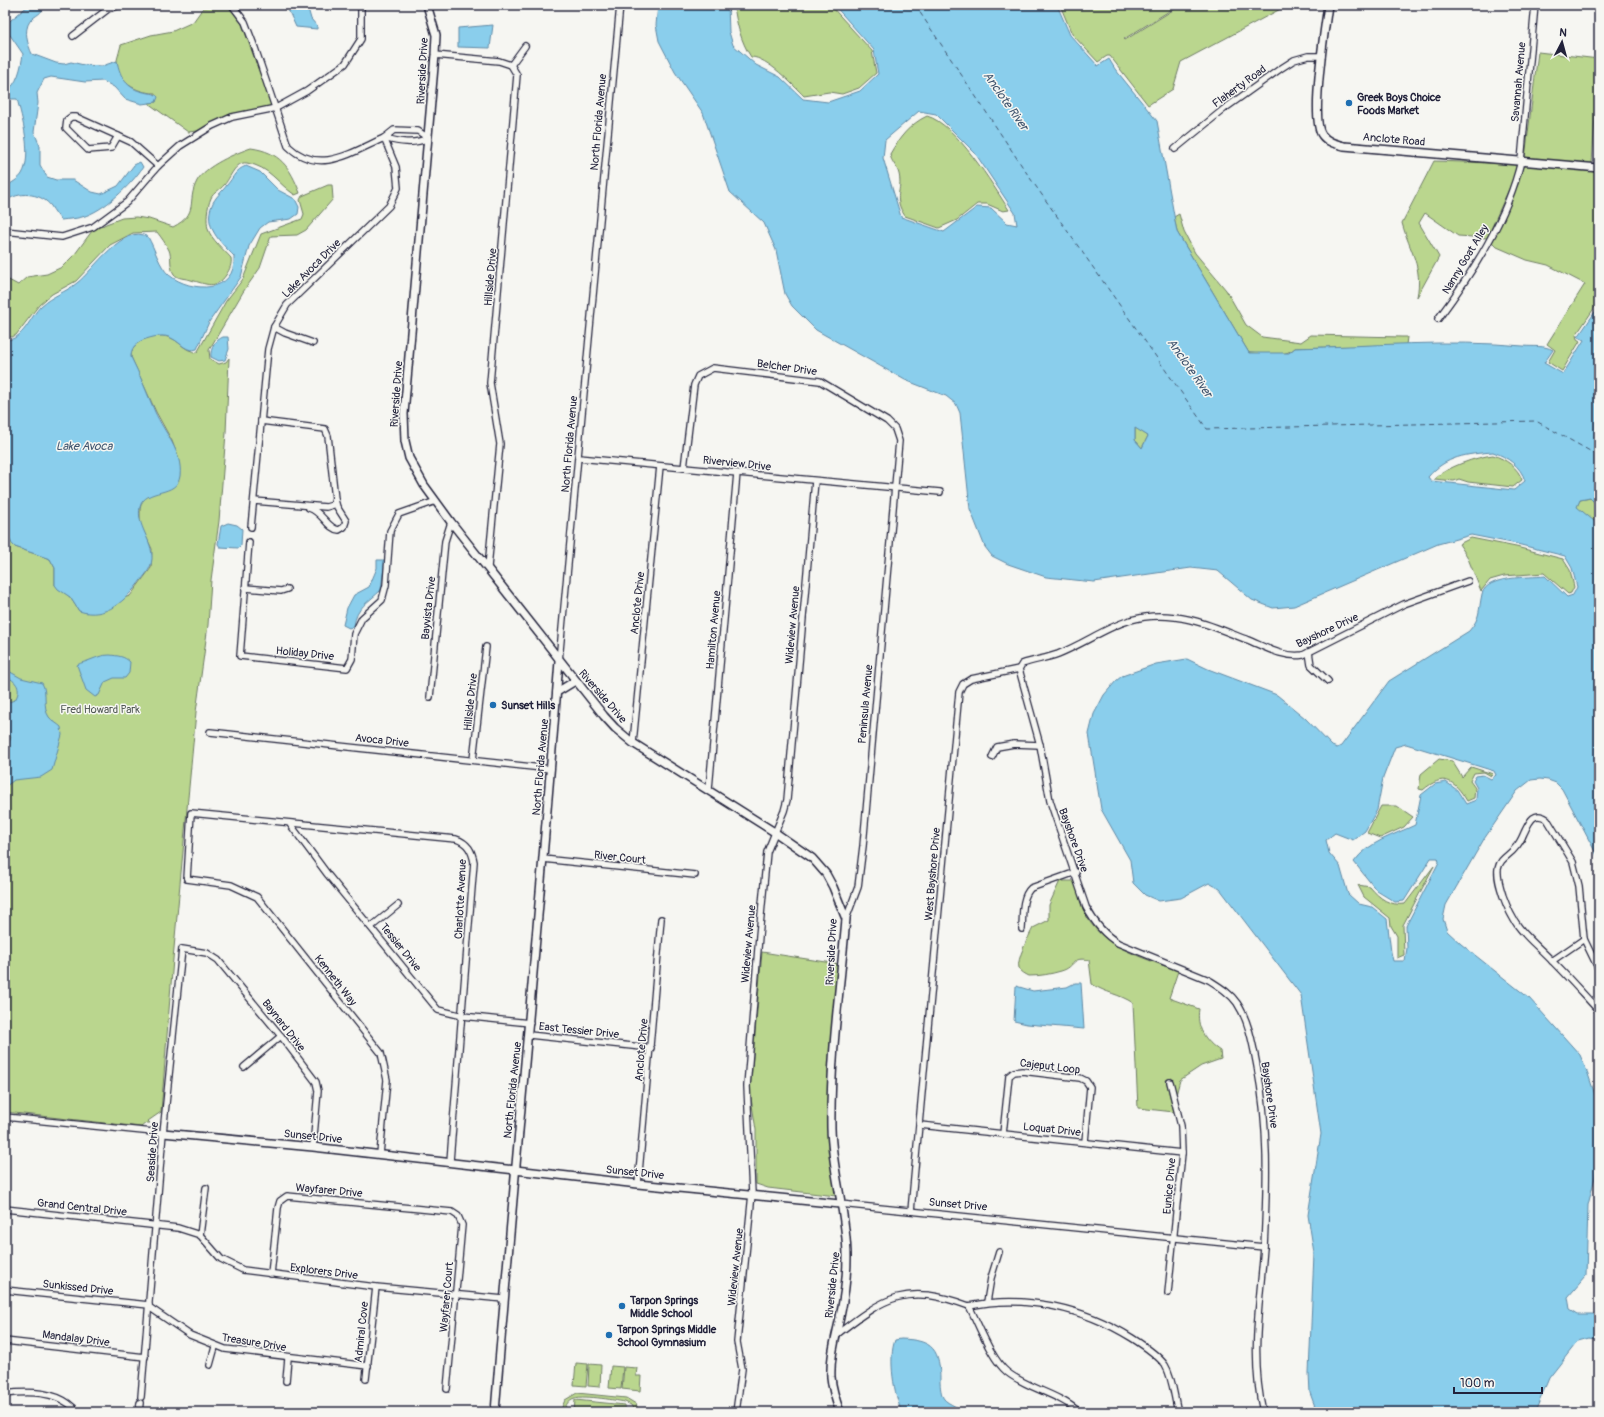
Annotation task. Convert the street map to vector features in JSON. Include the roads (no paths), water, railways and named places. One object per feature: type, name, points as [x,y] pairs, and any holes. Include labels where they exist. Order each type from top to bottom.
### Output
[{"type":"street","points":[[73,36],[108,9],[121,5]]},
{"type":"street","points":[[232,5],[245,22],[288,146],[296,154],[306,159],[327,161],[384,138],[394,130],[418,131],[428,138],[419,143],[396,141],[384,138]]},
{"type":"street","points":[[5,231],[62,237],[93,227],[127,202],[158,166],[180,146],[212,126],[232,117],[276,108],[307,91],[345,64],[361,39],[361,5]]},
{"type":"street","name":"Riverside Drive","points":[[427,5],[436,35],[436,55],[404,428],[409,458],[424,485],[451,522],[488,567],[559,661],[604,716],[633,743],[776,832],[812,858],[826,874],[838,898],[846,919],[833,1062],[831,1127],[834,1167],[847,1240],[847,1269],[831,1361],[832,1378],[840,1412]]},
{"type":"street","name":"North Florida Avenue","points":[[496,1412],[504,1300],[515,1170],[529,1035],[559,661],[620,5]]},
{"type":"street","name":"Anclote Road","points":[[1328,5],[1322,56],[1318,117],[1322,135],[1329,141],[1344,146],[1599,168]]},
{"type":"street","name":"Savannah Avenue","points":[[1521,161],[1535,5]]},
{"type":"street","points":[[436,55],[499,61],[511,65],[525,46]]},
{"type":"street","name":"Flaherty Road","points":[[1175,149],[1224,109],[1294,60],[1308,56],[1322,56]]},
{"type":"street","name":"Hillside Drive","points":[[488,567],[500,444],[490,383],[517,75],[511,65]]},
{"type":"street","points":[[118,136],[112,148],[88,150],[66,128],[66,124],[71,118],[76,117],[118,136],[131,142],[158,166]]},
{"type":"street","name":"Lake Avoca Drive","points":[[254,501],[268,349],[274,327],[287,306],[389,206],[398,188],[396,166],[384,138]]},
{"type":"street","name":"Nanny Goat Alley","points":[[1438,319],[1490,238],[1516,181],[1521,161]]},
{"type":"street","points":[[274,327],[285,333],[313,343]]},
{"type":"street","name":"Belcher Drive","points":[[684,468],[694,385],[698,376],[713,368],[820,381],[883,419],[895,428],[899,441],[894,488]]},
{"type":"street","points":[[261,421],[325,429],[328,436],[335,499],[337,506],[346,521],[344,527],[339,530],[331,528],[317,511],[301,506]]},
{"type":"street","name":"Riverview Drive","points":[[579,458],[940,492]]},
{"type":"street","name":"Anclote Drive","points":[[633,743],[660,466]]},
{"type":"street","name":"Hamilton Avenue","points":[[709,789],[737,473]]},
{"type":"street","name":"Wideview Avenue","points":[[736,1412],[742,1369],[737,1342],[752,1194],[747,1086],[767,852],[776,832],[787,800],[815,481]]},
{"type":"street","name":"Peninsula Avenue","points":[[846,919],[858,887],[863,846],[894,488]]},
{"type":"street","points":[[251,527],[254,501],[326,507],[332,504],[335,499]]},
{"type":"street","name":"Holiday Drive","points":[[249,542],[240,656],[347,668],[352,659],[354,634],[362,618],[382,600],[386,585],[390,531],[393,525],[399,514],[436,501]]},
{"type":"street","name":"Bayvista Drive","points":[[430,697],[445,541],[451,522]]},
{"type":"street","name":"Bayshore Drive","points":[[1263,1412],[1259,1394],[1256,1360],[1264,1247],[1266,1142],[1264,1111],[1252,1044],[1243,1014],[1229,994],[1209,980],[1118,943],[1108,936],[1092,919],[1086,907],[1076,872],[1050,801],[1040,745],[1019,670],[1022,664],[1057,654],[1112,626],[1142,617],[1157,616],[1188,619],[1217,628],[1287,655],[1294,656],[1309,652],[1404,604],[1468,581]]},
{"type":"street","points":[[245,588],[281,591],[287,589]]},
{"type":"street","name":"Hillside Drive","points":[[473,760],[486,647]]},
{"type":"street","points":[[1309,652],[1311,665],[1328,681]]},
{"type":"street","name":"West Bayshore Drive","points":[[911,1211],[959,692],[963,684],[971,679],[1019,670]]},
{"type":"street","points":[[557,692],[576,681]]},
{"type":"street","name":"Avoca Drive","points":[[210,732],[551,769]]},
{"type":"street","points":[[992,757],[997,747],[1014,744],[1040,745]]},
{"type":"street","name":"Charlotte Avenue","points":[[187,878],[191,813],[290,824],[456,839],[466,844],[472,852],[474,862],[463,1016],[450,1161]]},
{"type":"street","points":[[1599,970],[1584,939],[1579,886],[1573,862],[1547,819],[1542,815],[1537,815],[1528,823],[1514,849],[1501,860],[1498,868],[1499,880],[1514,923],[1599,1011]]},
{"type":"street","name":"Tessier Drive","points":[[290,824],[328,875],[438,1010],[463,1016],[530,1023]]},
{"type":"street","name":"River Court","points":[[543,859],[695,874]]},
{"type":"street","points":[[1022,929],[1025,898],[1028,891],[1031,888],[1076,872]]},
{"type":"street","name":"Kenneth Way","points":[[187,878],[231,886],[258,897],[381,1053],[387,1080],[380,1154]]},
{"type":"street","points":[[371,927],[398,905]]},
{"type":"street","name":"Anclote Drive","points":[[638,1184],[662,919]]},
{"type":"street","points":[[1552,961],[1584,939]]},
{"type":"street","name":"Baynard Drive","points":[[182,949],[207,953],[218,960],[281,1036],[316,1082],[318,1091],[313,1147]]},
{"type":"street","name":"Seaside Drive","points":[[139,1412],[145,1357],[162,1141],[182,949]]},
{"type":"street","name":"East Tessier Drive","points":[[529,1035],[651,1048]]},
{"type":"street","points":[[244,1066],[281,1036]]},
{"type":"street","name":"Cajeput Loop","points":[[1003,1134],[1009,1076],[1014,1072],[1022,1071],[1080,1078],[1086,1081],[1090,1087],[1085,1142]]},
{"type":"street","name":"Eunice Drive","points":[[1168,1292],[1175,1237],[1182,1153],[1180,1126],[1170,1082]]},
{"type":"street","name":"Sunset Drive","points":[[5,1116],[450,1161],[638,1184],[752,1194],[1264,1247]]},
{"type":"street","name":"Loquat Drive","points":[[920,1125],[1182,1153]]},
{"type":"street","points":[[156,1225],[178,1228],[200,1235],[206,1188]]},
{"type":"street","name":"Wayfarer Drive","points":[[271,1274],[278,1208],[280,1201],[287,1196],[452,1212]]},
{"type":"street","name":"Grand Central Drive","points":[[5,1209],[156,1225]]},
{"type":"street","name":"Wayfarer Court","points":[[448,1389],[462,1225],[458,1216],[452,1212]]},
{"type":"street","name":"Explorers Drive","points":[[200,1235],[221,1259],[243,1270],[376,1287],[504,1300]]},
{"type":"street","points":[[987,1302],[991,1278],[999,1252]]},
{"type":"street","name":"Admiral Cove","points":[[366,1379],[376,1287]]},
{"type":"street","name":"Sunkissed Drive","points":[[5,1290],[149,1306]]},
{"type":"street","points":[[836,1335],[882,1302],[896,1297],[934,1295],[969,1306],[987,1302],[1033,1302],[1080,1313],[1114,1328],[1151,1351],[1164,1364],[1178,1412]]},
{"type":"street","name":"Treasure Drive","points":[[149,1306],[185,1332],[216,1346],[288,1358],[368,1366]]},
{"type":"street","points":[[969,1306],[989,1346],[1003,1369],[1014,1377],[1060,1399],[1079,1412]]},
{"type":"street","name":"Mandalay Drive","points":[[5,1341],[145,1357]]},
{"type":"street","points":[[210,1365],[216,1346]]},
{"type":"street","points":[[286,1381],[288,1358]]},
{"type":"street","points":[[5,1394],[23,1392],[64,1399],[77,1412]]},
{"type":"water","points":[[29,5],[44,5],[40,12],[30,21],[27,29],[28,42],[32,54],[56,63],[64,64],[71,62],[84,65],[102,66],[117,61],[122,77],[129,85],[133,88],[156,95],[158,97],[156,102],[142,104],[125,99],[114,87],[103,81],[85,82],[51,77],[44,79],[37,93],[38,103],[34,132],[40,146],[40,165],[47,177],[56,180],[73,180],[92,192],[101,194],[118,186],[134,165],[140,162],[143,167],[132,182],[108,203],[90,214],[79,218],[61,220],[47,202],[37,196],[20,195],[9,199],[5,196],[5,187],[17,180],[22,174],[27,157],[27,147],[24,126],[17,99],[5,99],[5,92],[13,85],[18,75],[23,54],[10,35],[5,32],[5,25]]},
{"type":"water","points":[[286,5],[307,5],[311,19],[317,26],[317,29],[296,27]]},
{"type":"water","name":"Anclote River","points":[[658,5],[728,5],[729,32],[733,45],[756,65],[780,77],[803,99],[828,102],[860,91],[878,74],[874,50],[834,5],[1057,5],[1070,35],[1098,66],[1109,59],[1115,69],[1157,121],[1177,232],[1249,353],[1289,353],[1295,348],[1438,343],[1539,346],[1553,350],[1544,363],[1563,374],[1584,340],[1578,337],[1599,306],[1599,507],[1590,498],[1580,500],[1577,507],[1599,525],[1599,859],[1562,789],[1556,783],[1548,780],[1531,780],[1517,791],[1484,839],[1446,905],[1443,919],[1447,931],[1461,944],[1529,998],[1580,1055],[1599,1107],[1599,1161],[1588,1205],[1586,1276],[1568,1297],[1570,1309],[1578,1314],[1599,1314],[1599,1339],[1589,1338],[1578,1341],[1549,1378],[1535,1412],[1317,1412],[1310,1393],[1309,1373],[1314,1253],[1308,1215],[1321,1134],[1301,995],[1220,889],[1209,883],[1181,898],[1159,901],[1145,895],[1133,883],[1130,860],[1101,809],[1089,734],[1094,714],[1104,695],[1122,676],[1156,664],[1187,659],[1208,669],[1277,695],[1305,718],[1332,746],[1337,748],[1341,746],[1389,681],[1469,631],[1476,622],[1482,594],[1485,588],[1492,583],[1500,580],[1545,576],[1567,597],[1573,595],[1577,587],[1572,568],[1565,556],[1517,544],[1471,535],[1438,544],[1294,606],[1273,608],[1252,600],[1218,571],[1191,568],[1094,582],[1046,577],[1008,564],[992,556],[985,547],[970,509],[960,413],[956,404],[946,396],[905,380],[816,330],[792,306],[785,294],[776,250],[764,223],[730,192],[703,113],[675,72],[659,41],[656,25]],"holes":[[[919,111],[936,114],[975,153],[1015,213],[1017,225],[1007,223],[991,208],[977,207],[944,232],[901,217],[883,158],[885,140]],[[1135,428],[1148,436],[1142,448],[1135,440]],[[1493,452],[1508,459],[1517,467],[1525,481],[1514,490],[1431,481],[1428,477],[1435,470],[1450,460],[1466,455]],[[1406,744],[1494,771],[1496,775],[1491,779],[1483,775],[1476,776],[1473,781],[1477,788],[1476,800],[1466,804],[1457,790],[1446,782],[1435,784],[1421,795],[1415,825],[1374,844],[1366,849],[1354,862],[1377,891],[1395,902],[1404,901],[1431,858],[1438,858],[1439,862],[1406,926],[1407,948],[1405,961],[1393,961],[1387,919],[1372,907],[1359,904],[1348,894],[1340,866],[1329,853],[1326,840],[1335,833],[1353,840],[1365,831],[1377,810],[1383,778],[1395,747]]]},
{"type":"water","points":[[493,25],[490,48],[458,47],[458,28]]},
{"type":"water","name":"Lake Avoca","points":[[246,166],[260,172],[278,190],[295,199],[299,207],[298,214],[291,219],[268,222],[260,228],[249,246],[241,277],[209,322],[197,349],[187,349],[169,337],[162,336],[143,340],[133,349],[131,357],[155,412],[176,450],[179,459],[180,476],[178,483],[173,487],[148,497],[143,501],[140,507],[140,520],[152,552],[151,565],[145,575],[129,595],[107,610],[98,613],[79,611],[70,597],[58,589],[55,585],[55,568],[50,559],[15,547],[10,540],[5,514],[5,340],[17,337],[26,328],[41,306],[77,283],[100,259],[119,242],[129,236],[139,234],[148,237],[162,267],[169,275],[178,281],[200,287],[221,283],[228,278],[233,268],[234,256],[214,233],[211,227],[210,213],[213,202],[237,172]]},
{"type":"water","points":[[223,337],[228,337],[229,349],[225,360],[219,361],[211,357],[211,350],[216,342]]},
{"type":"water","points":[[228,523],[237,525],[242,529],[241,545],[238,548],[220,547],[218,544],[221,526]]},
{"type":"water","points":[[377,560],[385,560],[381,590],[360,609],[355,619],[354,626],[349,628],[343,625],[347,608],[354,595],[369,587],[377,568]]},
{"type":"water","points":[[5,580],[8,588],[9,599],[5,618]]},
{"type":"water","points":[[110,655],[123,657],[128,660],[130,662],[129,673],[125,678],[114,678],[105,682],[99,695],[95,697],[86,690],[77,665],[100,656]]},
{"type":"water","points":[[5,669],[21,678],[42,683],[45,691],[47,713],[50,718],[61,727],[62,735],[52,770],[41,777],[14,780],[5,787],[5,746],[9,743],[11,737],[9,734],[5,734],[5,703],[15,700],[18,689],[13,680],[5,676]]},
{"type":"water","points":[[1075,983],[1081,983],[1084,1029],[1027,1024],[1014,1021],[1016,986],[1033,991],[1067,987]]},
{"type":"water","points":[[901,1339],[921,1342],[933,1349],[939,1362],[940,1388],[944,1399],[948,1403],[966,1412],[902,1412],[894,1386],[892,1366],[895,1340]]},
{"type":"place","name":"Greek Boys Choice Foods Market","points":[[1349,103]]},
{"type":"place","name":"Sunset Hills","points":[[493,705]]},
{"type":"place","name":"Tarpon Springs Middle School","points":[[622,1306]]},
{"type":"place","name":"Tarpon Springs Middle School Gymnasium","points":[[609,1335]]},
{"type":"park label","name":"Fred Howard Park","points":[[100,709]]}]
